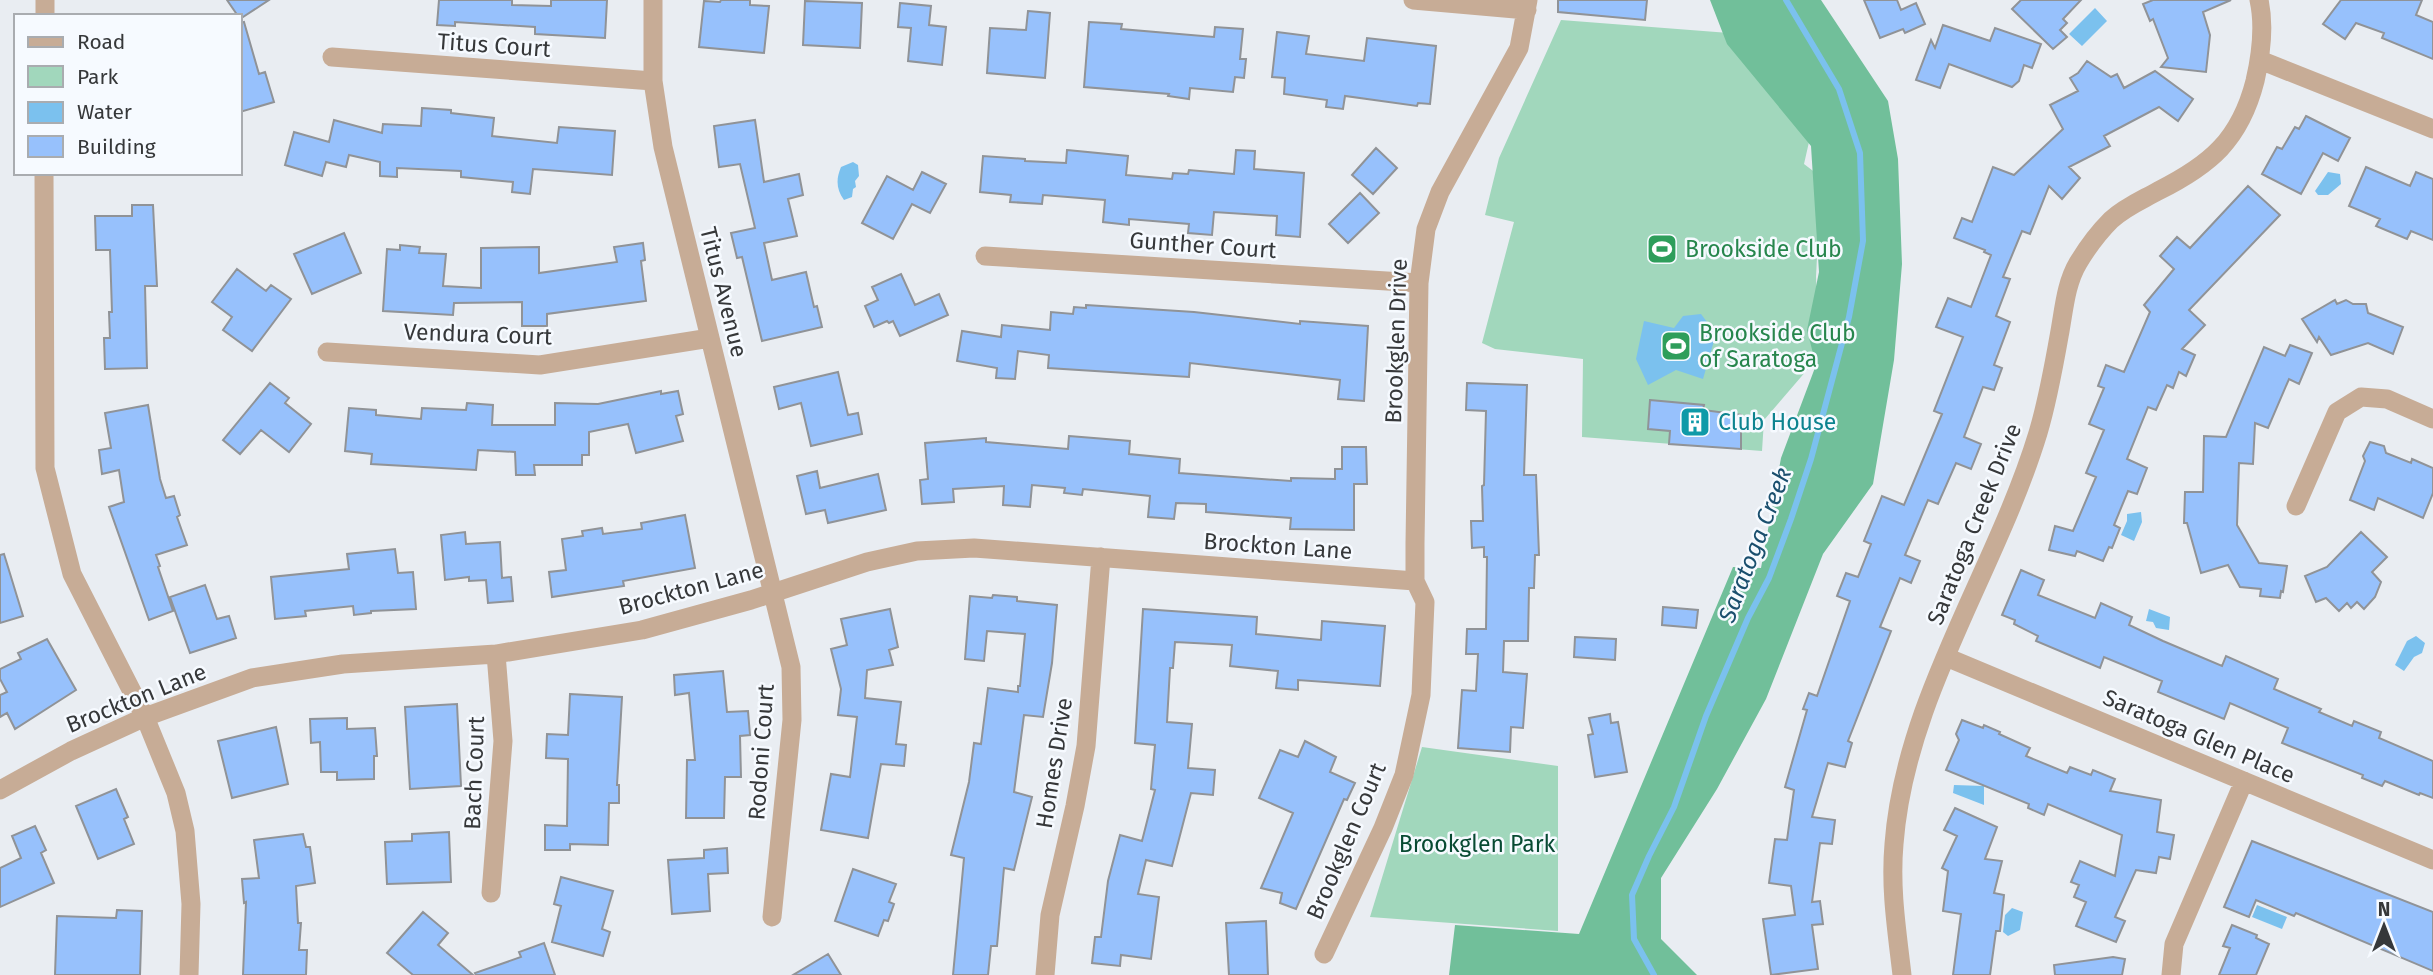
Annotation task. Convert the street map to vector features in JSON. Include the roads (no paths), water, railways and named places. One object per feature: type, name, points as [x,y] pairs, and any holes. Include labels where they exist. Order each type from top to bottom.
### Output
[{"type":"street","name":"Titus Avenue","points":[[653,0],[653,81],[663,147],[773,592]]},
{"type":"street","points":[[1413,0],[1528,5]]},
{"type":"street","name":"Saratoga Creek Drive","points":[[1902,975],[1892,889],[1894,842],[1907,768],[1946,657],[2005,525],[2039,432],[2066,298],[2076,265],[2112,219],[2133,204],[2202,167],[2233,135],[2245,112],[2260,60],[2262,29],[2259,0]]},
{"type":"street","name":"Brookglen Drive","points":[[1415,582],[1419,284],[1426,229],[1440,192],[1519,48],[1528,5]]},
{"type":"street","name":"Titus Court","points":[[332,57],[653,81]]},
{"type":"street","points":[[2260,60],[2433,129]]},
{"type":"street","points":[[44,175],[45,468],[72,574],[145,717],[176,793],[185,831],[191,904],[189,975]]},
{"type":"street","name":"Gunther Court","points":[[985,256],[1419,284]]},
{"type":"street","name":"Vendura Court","points":[[327,352],[540,365],[710,338]]},
{"type":"street","points":[[2296,506],[2337,412],[2361,397],[2386,399],[2433,419]]},
{"type":"street","name":"Brockton Lane","points":[[0,790],[71,751],[145,717],[252,678],[343,664],[496,654],[642,630],[751,600],[867,562],[917,551],[974,548],[1415,582]]},
{"type":"street","name":"Homes Drive","points":[[1045,975],[1050,915],[1086,746],[1101,557]]},
{"type":"street","name":"Brookglen Court","points":[[1324,954],[1383,828],[1404,775],[1421,695],[1425,603],[1415,582]]},
{"type":"street","name":"Rodoni Court","points":[[772,917],[792,720],[790,667],[773,592]]},
{"type":"street","name":"Bach Court","points":[[491,893],[503,741],[496,654]]},
{"type":"street","name":"Saratoga Glen Place","points":[[1946,657],[2433,860]]},
{"type":"street","points":[[2171,975],[2174,944],[2244,780]]},
{"type":"water","points":[[2095,8],[2107,21],[2082,46],[2069,34]]},
{"type":"water","points":[[853,162],[858,165],[859,176],[855,181],[852,197],[844,200],[838,188],[838,176],[841,167]]},
{"type":"water","points":[[2328,172],[2340,174],[2341,184],[2328,195],[2318,195],[2315,191]]},
{"type":"water","name":"Brookside Club of Saratoga","points":[[1701,314],[1716,334],[1703,379],[1676,370],[1648,385],[1636,359],[1644,321],[1674,328],[1683,316]]},
{"type":"water","points":[[2141,512],[2142,522],[2134,541],[2121,535],[2127,514]]},
{"type":"water","points":[[2149,609],[2170,617],[2169,630],[2156,628],[2153,622],[2146,621]]},
{"type":"water","points":[[2416,636],[2425,643],[2422,653],[2414,657],[2404,671],[2395,665],[2407,641]]},
{"type":"water","points":[[1954,785],[1984,786],[1984,805],[1953,793]]},
{"type":"water","points":[[2257,905],[2287,917],[2282,929],[2252,917]]},
{"type":"water","points":[[2012,908],[2023,912],[2020,930],[2008,936],[2003,932],[2005,915]]},
{"type":"waterway","name":"Saratoga Creek","points":[[1654,975],[1634,939],[1632,895],[1674,807],[1706,716],[1748,618],[1769,578],[1791,519],[1811,459],[1849,317],[1863,241],[1860,153],[1839,89],[1786,0]]},
{"type":"place","name":"Brookside Club","points":[[1662,249]]},
{"type":"place","name":"Brookside Club of Saratoga","points":[[1676,346]]},
{"type":"place","name":"Club House","points":[[1695,422]]},
{"type":"park label","name":"Brookglen Park","points":[[1477,844]]}]
